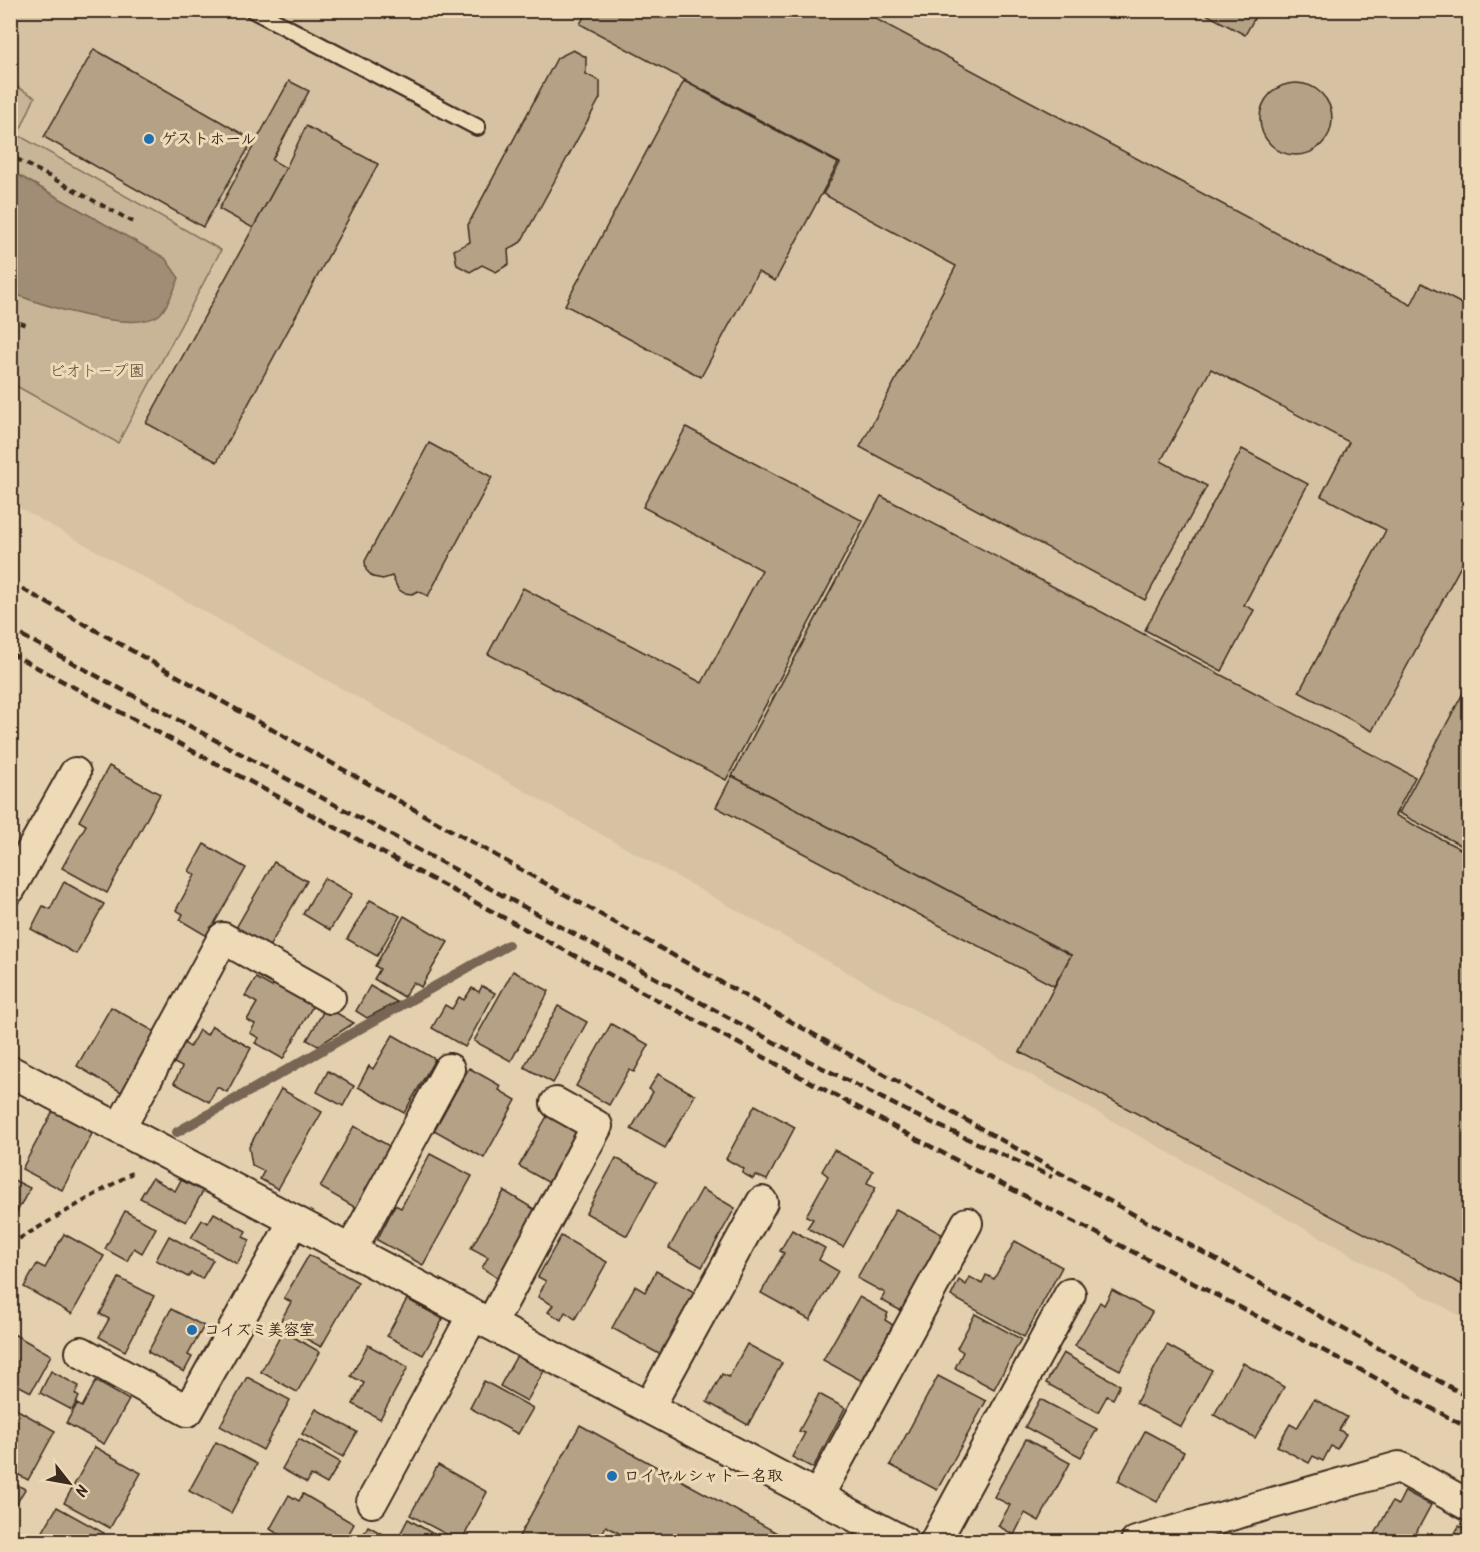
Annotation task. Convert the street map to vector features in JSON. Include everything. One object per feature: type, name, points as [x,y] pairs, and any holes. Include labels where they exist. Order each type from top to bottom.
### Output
[{"type":"street","points":[[10,889],[75,773]]},
{"type":"street","points":[[120,1128],[223,938],[330,998]]},
{"type":"street","points":[[351,1250],[449,1069]]},
{"type":"street","points":[[10,1071],[904,1542]]},
{"type":"street","points":[[372,1503],[597,1126],[556,1103]]},
{"type":"street","points":[[649,1407],[762,1202]]},
{"type":"street","points":[[81,1352],[188,1411],[294,1221]]},
{"type":"street","points":[[818,1496],[967,1223]]},
{"type":"street","points":[[935,1542],[1070,1294]]},
{"type":"street","points":[[1153,1539],[1399,1467],[1470,1506]]},
{"type":"lane","points":[[253,10],[477,127]]},
{"type":"path","points":[[10,141],[17,159],[135,223]]},
{"type":"path","points":[[11,173],[17,159]]},
{"type":"path","points":[[10,319],[28,326]]},
{"type":"path","points":[[10,1244],[166,1153]]},
{"type":"shaded area","points":[[11,11],[1469,11],[1469,1321],[11,503]]},
{"type":"shaded area","points":[[11,171],[165,258],[179,278],[162,312],[147,320],[108,320],[42,304],[11,292]]},
{"type":"green space","name":"ビオトープ園","points":[[10,83],[35,97],[18,135],[221,250],[118,443],[11,383],[11,292],[19,296],[164,258],[11,171]]},
{"type":"building","points":[[588,10],[881,10],[876,19],[1411,305],[1422,283],[1470,308],[1470,549],[1372,731],[1299,692],[1386,530],[1321,496],[1349,442],[1211,369],[1161,461],[1207,486],[1145,600],[860,447],[956,266],[823,194],[840,163],[580,24]]},
{"type":"building","points":[[1206,10],[1259,10],[1245,35],[1204,13]]},
{"type":"building","name":"ゲストホール","points":[[94,49],[253,140],[203,227],[44,137]]},
{"type":"building","points":[[573,50],[586,57],[586,74],[600,81],[600,98],[521,242],[508,250],[509,264],[496,272],[482,265],[470,272],[457,265],[454,250],[470,242],[468,225],[557,58]]},
{"type":"building","points":[[289,81],[309,91],[272,160],[286,168],[253,228],[219,209]]},
{"type":"building","points":[[684,81],[838,163],[775,281],[758,272],[701,377],[565,305]]},
{"type":"building","points":[[1296,83],[1316,89],[1326,99],[1332,119],[1326,139],[1316,149],[1296,155],[1276,149],[1266,139],[1260,119],[1266,99],[1276,89]]},
{"type":"building","points":[[306,126],[378,164],[217,462],[146,423],[286,168]]},
{"type":"building","points":[[686,427],[863,521],[726,780],[488,654],[523,588],[702,683],[762,570],[643,507]]},
{"type":"building","points":[[429,443],[492,477],[428,596],[418,591],[412,594],[404,593],[398,589],[392,576],[383,579],[373,577],[366,570],[365,561]]},
{"type":"building","points":[[1242,449],[1308,484],[1244,605],[1254,610],[1222,671],[1145,630]]},
{"type":"building","points":[[881,496],[1415,777],[1395,815],[1470,854],[1470,1289],[1020,1052],[1071,955],[732,776]]},
{"type":"building","points":[[1470,680],[1470,850],[1399,813]]},
{"type":"building","points":[[109,766],[160,794],[107,893],[62,868],[86,825],[79,821]]},
{"type":"building","points":[[732,776],[1071,955],[1054,986],[716,807]]},
{"type":"building","points":[[204,844],[246,868],[207,936],[180,920],[183,914],[176,910],[195,875],[189,871]]},
{"type":"building","points":[[274,862],[307,881],[269,947],[236,928]]},
{"type":"building","points":[[324,878],[352,894],[330,930],[303,914]]},
{"type":"building","points":[[64,882],[104,904],[76,954],[31,929],[43,906],[50,909]]},
{"type":"building","points":[[370,900],[400,916],[377,956],[347,939]]},
{"type":"building","points":[[404,916],[448,942],[421,987],[413,982],[404,997],[374,979],[380,969],[375,966]]},
{"type":"building","points":[[513,971],[549,991],[511,1061],[474,1041]]},
{"type":"building","points":[[256,978],[272,987],[277,978],[316,1000],[283,1059],[255,1043],[259,1038],[250,1033],[255,1024],[247,1020],[257,1003],[245,996]]},
{"type":"building","points":[[370,986],[397,1002],[367,1018],[356,1011]]},
{"type":"building","points":[[482,986],[495,993],[465,1047],[432,1028],[445,1005],[452,1009],[459,997],[464,1000],[472,988],[479,992]]},
{"type":"building","points":[[558,1006],[587,1022],[553,1083],[524,1067]]},
{"type":"building","points":[[111,1007],[157,1033],[123,1093],[77,1066]]},
{"type":"building","points":[[326,1007],[354,1023],[318,1046],[307,1040]]},
{"type":"building","points":[[611,1024],[649,1045],[634,1072],[629,1070],[609,1105],[576,1086]]},
{"type":"building","points":[[212,1026],[251,1048],[227,1092],[217,1087],[209,1102],[174,1083],[182,1067],[174,1063],[184,1043],[190,1047],[199,1030],[207,1035]]},
{"type":"building","points":[[393,1035],[435,1059],[404,1113],[358,1087],[369,1066],[373,1069]]},
{"type":"building","points":[[469,1068],[501,1086],[499,1090],[516,1100],[484,1158],[434,1130]]},
{"type":"building","points":[[328,1071],[354,1086],[343,1106],[317,1092]]},
{"type":"building","points":[[658,1074],[695,1095],[665,1148],[631,1129],[653,1092],[649,1089]]},
{"type":"building","points":[[281,1089],[322,1112],[278,1189],[260,1179],[264,1171],[252,1165],[249,1147]]},
{"type":"building","points":[[755,1105],[795,1127],[767,1180],[755,1175],[753,1179],[742,1173],[744,1169],[726,1159]]},
{"type":"building","points":[[54,1109],[94,1130],[62,1190],[22,1169]]},
{"type":"building","points":[[550,1111],[584,1130],[553,1185],[519,1166]]},
{"type":"building","points":[[354,1126],[391,1147],[356,1208],[320,1187]]},
{"type":"building","points":[[834,1150],[873,1171],[867,1183],[876,1187],[843,1247],[807,1228],[813,1219],[806,1216],[828,1176],[822,1171]]},
{"type":"building","points":[[430,1154],[472,1176],[423,1265],[377,1240],[395,1205],[401,1208]]},
{"type":"building","points":[[616,1158],[657,1181],[627,1236],[586,1213]]},
{"type":"building","points":[[10,1178],[30,1188],[13,1219],[10,1218]]},
{"type":"building","points":[[152,1178],[175,1191],[181,1180],[203,1191],[186,1222],[140,1198]]},
{"type":"building","points":[[702,1189],[735,1208],[702,1267],[669,1248]]},
{"type":"building","points":[[504,1191],[539,1212],[501,1280],[482,1268],[488,1257],[471,1248]]},
{"type":"building","points":[[896,1209],[945,1236],[903,1312],[881,1300],[885,1293],[857,1278]]},
{"type":"building","points":[[125,1211],[156,1228],[142,1253],[134,1248],[127,1261],[105,1249]]},
{"type":"building","points":[[214,1213],[246,1231],[243,1237],[250,1240],[237,1264],[191,1238],[202,1220],[208,1223]]},
{"type":"building","points":[[792,1230],[825,1248],[819,1260],[838,1271],[810,1320],[761,1293],[784,1253],[780,1251]]},
{"type":"building","points":[[64,1234],[104,1256],[72,1314],[24,1287],[37,1264],[45,1268]]},
{"type":"building","points":[[169,1236],[213,1260],[202,1279],[191,1273],[188,1277],[156,1260]]},
{"type":"building","points":[[561,1236],[607,1262],[575,1319],[565,1312],[561,1320],[548,1312],[553,1305],[538,1297],[546,1281],[538,1277]]},
{"type":"building","points":[[1015,1241],[1062,1267],[1024,1337],[951,1296],[959,1280],[966,1285],[970,1277],[982,1284],[986,1275],[994,1279]]},
{"type":"building","points":[[309,1255],[358,1282],[321,1347],[279,1324],[291,1302],[284,1298]]},
{"type":"building","points":[[656,1271],[696,1293],[661,1355],[612,1328],[635,1286],[645,1292]]},
{"type":"building","points":[[119,1278],[154,1296],[125,1351],[99,1337],[109,1319],[100,1314]]},
{"type":"building","points":[[1112,1290],[1152,1312],[1120,1370],[1075,1346],[1100,1302],[1104,1305]]},
{"type":"building","points":[[859,1297],[888,1313],[885,1320],[893,1325],[862,1381],[823,1360]]},
{"type":"building","points":[[407,1299],[443,1319],[423,1355],[387,1336]]},
{"type":"building","points":[[171,1309],[204,1326],[188,1355],[192,1357],[184,1372],[148,1352]]},
{"type":"building","points":[[975,1314],[1021,1339],[994,1389],[955,1368],[963,1352],[957,1348]]},
{"type":"building","points":[[283,1331],[320,1352],[297,1392],[261,1372]]},
{"type":"building","points":[[10,1332],[51,1355],[31,1392],[10,1381]]},
{"type":"building","points":[[747,1344],[782,1363],[748,1425],[707,1402],[722,1374],[729,1377]]},
{"type":"building","points":[[368,1345],[408,1367],[380,1419],[353,1404],[364,1383],[351,1376]]},
{"type":"building","points":[[1167,1345],[1212,1370],[1181,1427],[1136,1403]]},
{"type":"building","points":[[521,1348],[548,1364],[527,1401],[500,1386]]},
{"type":"building","points":[[1063,1353],[1120,1385],[1113,1399],[1107,1396],[1098,1412],[1046,1383]]},
{"type":"building","points":[[1243,1363],[1284,1387],[1255,1438],[1214,1415]]},
{"type":"building","points":[[51,1371],[79,1386],[75,1394],[79,1397],[72,1410],[40,1393]]},
{"type":"building","points":[[938,1376],[986,1401],[937,1490],[890,1465]]},
{"type":"building","points":[[247,1377],[290,1400],[263,1450],[220,1426]]},
{"type":"building","points":[[96,1381],[129,1400],[104,1444],[66,1423],[77,1404],[82,1407]]},
{"type":"building","points":[[484,1381],[533,1408],[518,1434],[470,1408]]},
{"type":"building","points":[[819,1394],[845,1408],[813,1468],[792,1457],[805,1433],[799,1431]]},
{"type":"building","points":[[1040,1399],[1097,1429],[1081,1457],[1025,1427]]},
{"type":"building","points":[[1314,1399],[1347,1417],[1339,1430],[1346,1434],[1337,1449],[1331,1446],[1323,1461],[1313,1456],[1309,1463],[1277,1446],[1290,1424],[1297,1428]]},
{"type":"building","points":[[16,1409],[55,1431],[28,1480],[10,1470],[10,1419]]},
{"type":"building","points":[[316,1409],[357,1432],[343,1457],[302,1434]]},
{"type":"building","name":"ロイヤルシャトー名取","points":[[580,1425],[779,1534],[775,1542],[635,1542],[606,1526],[598,1542],[516,1542]]},
{"type":"building","points":[[1145,1431],[1184,1452],[1157,1502],[1118,1481]]},
{"type":"building","points":[[299,1439],[340,1462],[327,1484],[311,1475],[307,1483],[282,1469]]},
{"type":"building","points":[[1026,1439],[1070,1463],[1039,1521],[1025,1513],[1014,1535],[998,1526],[1010,1505],[994,1497]]},
{"type":"building","points":[[216,1442],[257,1464],[231,1513],[189,1491]]},
{"type":"building","points":[[95,1447],[141,1473],[110,1528],[64,1503]]},
{"type":"building","points":[[438,1465],[487,1492],[461,1542],[410,1515]]},
{"type":"building","points":[[10,1481],[25,1489],[10,1515]]},
{"type":"building","points":[[1405,1491],[1431,1505],[1411,1542],[1371,1542],[1392,1502],[1398,1505]]},
{"type":"building","points":[[303,1494],[354,1524],[344,1542],[291,1542],[270,1529],[289,1495],[299,1501]]},
{"type":"building","points":[[57,1507],[104,1533],[100,1542],[37,1542]]},
{"type":"building","points":[[408,1519],[447,1542],[396,1542]]},
{"type":"building","points":[[368,1526],[393,1540],[392,1542],[359,1542]]},
{"type":"building","points":[[1459,1526],[1470,1532],[1470,1542],[1450,1542]]},
{"type":"waterway","points":[[177,1132],[508,945]]},
{"type":"railway","points":[[10,582],[1131,1213],[1470,1398]]},
{"type":"railway","points":[[10,629],[809,1061],[915,1115],[1052,1177]]},
{"type":"railway","points":[[10,653],[969,1167],[1470,1429]]},
{"type":"place","name":"ゲストホール","points":[[149,139]]},
{"type":"place","name":"コイズミ美容室","points":[[192,1330]]},
{"type":"place","name":"ロイヤルシャトー名取","points":[[612,1476]]}]
